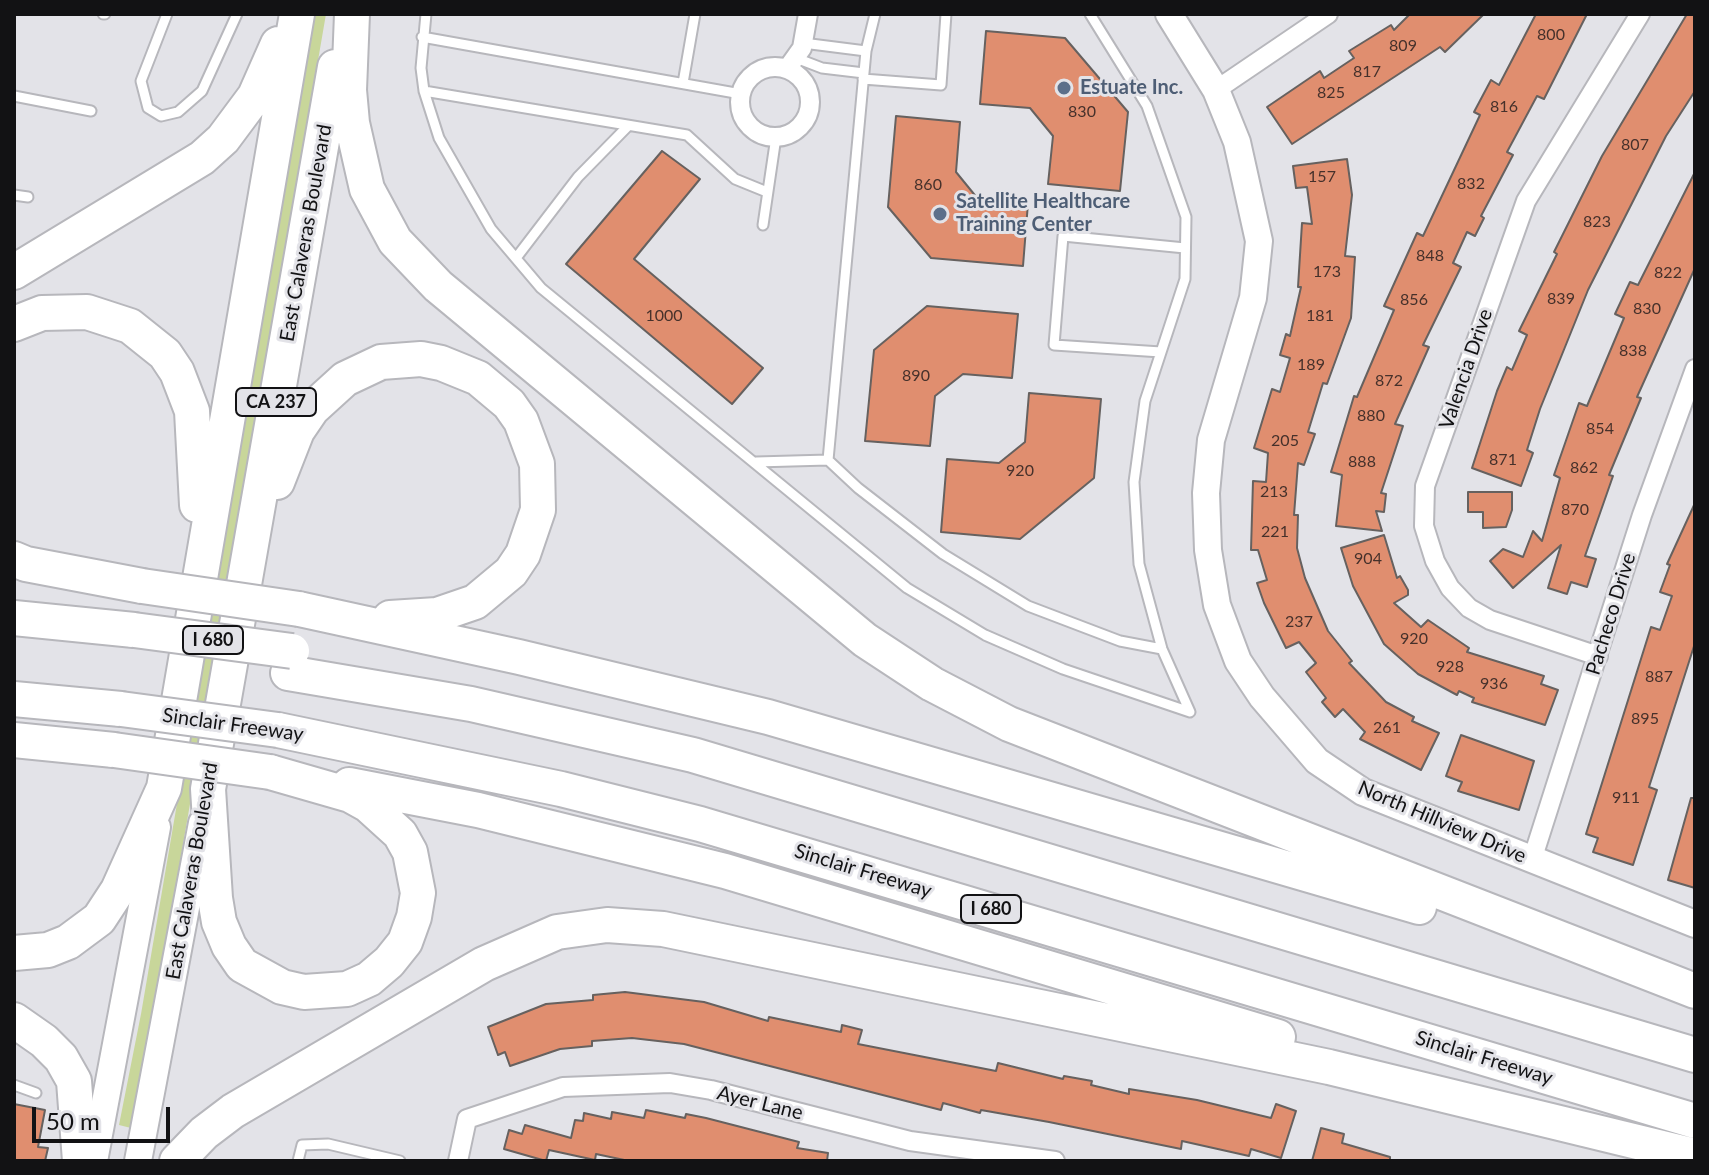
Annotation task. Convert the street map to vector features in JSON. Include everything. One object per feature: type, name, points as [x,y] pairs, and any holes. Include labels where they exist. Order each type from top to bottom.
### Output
[{"type":"highway","points":[[14,272],[176,175],[223,139],[255,96],[290,14]]},
{"type":"highway","name":"CA 237","points":[[164,788],[297,14]]},
{"type":"highway","name":"East Calaveras Boulevard","points":[[208,789],[345,14]]},
{"type":"highway","points":[[352,14],[349,90],[352,123],[367,189],[380,218],[405,253],[438,286],[865,640],[932,684],[1009,724],[1695,991]]},
{"type":"highway","points":[[14,324],[42,313],[87,312],[130,326],[165,354],[177,372],[192,411],[199,582]]},
{"type":"highway","points":[[14,559],[26,564],[142,586],[299,609],[396,618],[437,615],[475,602],[511,572],[532,533],[538,510],[538,476],[521,421],[494,389],[478,378],[441,363],[402,359],[362,368],[326,393],[297,431],[242,589]]},
{"type":"highway","points":[[14,579],[142,586]]},
{"type":"highway","points":[[299,609],[519,657],[768,717],[1656,977]]},
{"type":"highway","name":"I 680","points":[[14,618],[133,640],[579,705],[839,774],[1695,1035]]},
{"type":"highway","name":"I 680","points":[[14,638],[133,640]]},
{"type":"highway","name":"I 680","points":[[290,662],[693,755],[1695,1055]]},
{"type":"highway","name":"Sinclair Freeway","points":[[14,699],[121,709],[278,730],[418,758],[700,824],[1695,1121]]},
{"type":"highway","points":[[14,740],[114,750],[270,772],[478,810],[725,871],[1584,1130]]},
{"type":"highway","points":[[14,753],[114,750]]},
{"type":"highway","points":[[208,789],[219,922],[229,946],[242,965],[282,987],[304,992],[347,989],[369,979],[389,962],[405,942],[418,893],[410,852],[400,834],[368,805],[350,795],[270,772]]},
{"type":"highway","points":[[14,953],[48,950],[68,942],[99,919],[118,890],[164,788]]},
{"type":"highway","points":[[177,1161],[204,1133],[233,1111],[484,964],[557,932],[607,925],[663,929],[1329,1067],[1695,1156]]},
{"type":"highway","points":[[14,1020],[52,1049],[74,1081],[80,1161]]},
{"type":"street","points":[[795,57],[764,69],[745,83],[740,106],[750,126],[759,133],[776,137],[800,127],[810,107],[795,57],[808,14]]},
{"type":"street","name":"North Hillview Drive","points":[[1169,14],[1216,90],[1237,142],[1259,241],[1253,298],[1211,440],[1206,493],[1208,550],[1217,605],[1238,661],[1262,697],[1317,761],[1363,792],[1695,924]]},
{"type":"street","points":[[1216,90],[1328,14]]},
{"type":"street","name":"Valencia Drive","points":[[1598,656],[1490,620],[1469,608],[1450,588],[1435,561],[1424,526],[1425,486],[1526,201],[1640,14]]},
{"type":"street","name":"Pacheco Drive","points":[[1532,860],[1642,515],[1695,369]]},
{"type":"street","points":[[94,1161],[164,788]]},
{"type":"street","name":"East Calaveras Boulevard","points":[[138,1161],[208,789]]},
{"type":"street","name":"Ayer Lane","points":[[458,1161],[467,1119],[563,1087],[670,1083],[711,1090],[910,1141],[1055,1161]]},
{"type":"lane","points":[[164,18],[141,81],[148,108],[154,113],[169,116],[195,100],[202,91],[237,14]]},
{"type":"lane","points":[[426,14],[422,37],[424,91],[439,138],[491,229],[541,288],[907,588],[985,635],[1063,669],[1190,712],[1162,649],[1139,564],[1134,482],[1145,401],[1185,279],[1186,217],[1147,106],[1090,14]]},
{"type":"lane","points":[[683,83],[695,14]]},
{"type":"lane","points":[[828,460],[863,76],[875,14]]},
{"type":"lane","points":[[795,57],[822,68],[863,76],[941,85],[946,14]]},
{"type":"lane","points":[[422,37],[741,94]]},
{"type":"lane","points":[[795,57],[866,51]]},
{"type":"lane","points":[[424,91],[687,135],[735,179],[767,192]]},
{"type":"lane","points":[[14,96],[91,111]]},
{"type":"lane","points":[[516,258],[578,177],[628,126]]},
{"type":"lane","points":[[763,225],[776,137]]},
{"type":"lane","points":[[14,195],[28,197]]},
{"type":"lane","points":[[1161,352],[1054,345],[1063,236],[1185,248]]},
{"type":"lane","points":[[756,462],[828,460],[858,488],[943,554],[1028,606],[1120,641],[1162,649]]},
{"type":"lane","points":[[14,1085],[36,1093]]},
{"type":"lane","points":[[298,1161],[302,1145],[328,1144],[400,1161]]},
{"type":"green space","points":[[312,14],[326,14],[170,920],[131,1128],[119,1125],[141,1014]]},
{"type":"building","points":[[1410,14],[1484,14],[1445,52],[1440,47],[1292,144],[1267,107],[1320,71],[1324,78],[1354,58],[1349,51],[1391,25],[1394,30]]},
{"type":"building","points":[[1536,14],[1587,14],[1544,99],[1537,96],[1507,152],[1513,155],[1481,216],[1484,218],[1475,236],[1467,232],[1453,263],[1461,267],[1423,345],[1429,347],[1395,424],[1403,426],[1381,493],[1386,494],[1384,512],[1376,511],[1382,531],[1336,526],[1342,475],[1331,472],[1354,396],[1357,397],[1394,310],[1384,306],[1417,233],[1423,236],[1480,115],[1474,112],[1491,80],[1499,85]]},
{"type":"building","points":[[1687,14],[1695,14],[1695,91],[1666,136],[1588,290],[1540,409],[1527,450],[1533,453],[1521,486],[1472,468],[1497,391],[1507,367],[1512,370],[1527,335],[1519,331],[1557,254],[1554,252],[1602,156]]},
{"type":"building","points":[[986,31],[1065,38],[1128,112],[1120,191],[1048,184],[1053,136],[1030,108],[980,104]]},
{"type":"building","points":[[896,116],[960,122],[956,172],[978,199],[1028,203],[1023,266],[931,258],[888,207]]},
{"type":"building","points":[[662,151],[700,179],[634,259],[763,368],[732,404],[566,264]]},
{"type":"building","points":[[1347,159],[1352,195],[1345,256],[1355,257],[1351,318],[1327,384],[1323,383],[1308,432],[1315,434],[1304,465],[1298,463],[1294,515],[1298,515],[1297,548],[1305,578],[1328,631],[1352,661],[1349,663],[1386,702],[1414,717],[1412,721],[1439,733],[1421,770],[1360,739],[1365,732],[1343,709],[1335,717],[1322,702],[1326,698],[1306,672],[1316,663],[1299,642],[1286,648],[1257,583],[1267,580],[1258,550],[1251,550],[1253,481],[1266,482],[1268,453],[1254,448],[1272,389],[1280,392],[1290,358],[1280,355],[1286,334],[1290,336],[1301,287],[1298,287],[1302,223],[1312,224],[1307,187],[1296,188],[1293,166]]},
{"type":"building","points":[[1695,172],[1695,268],[1637,397],[1641,398],[1609,475],[1613,476],[1585,556],[1596,559],[1587,587],[1571,582],[1567,594],[1548,588],[1561,545],[1513,588],[1490,561],[1503,549],[1523,557],[1533,531],[1542,541],[1560,478],[1554,475],[1579,403],[1587,406],[1624,318],[1615,314],[1630,282],[1638,285]]},
{"type":"building","points":[[927,306],[1018,314],[1012,378],[963,374],[935,396],[930,446],[865,441],[874,350]]},
{"type":"building","points":[[1029,393],[1101,399],[1094,478],[1020,539],[941,532],[947,459],[999,463],[1025,442]]},
{"type":"building","points":[[1468,492],[1512,492],[1512,510],[1506,527],[1483,528],[1483,512],[1468,512]]},
{"type":"building","points":[[1695,503],[1695,643],[1649,787],[1657,790],[1633,865],[1593,852],[1598,838],[1586,834],[1651,627],[1660,630],[1672,596],[1660,592],[1670,565],[1667,564]]},
{"type":"building","points":[[1384,535],[1397,578],[1400,576],[1408,590],[1408,595],[1394,603],[1421,627],[1428,620],[1469,648],[1467,652],[1544,676],[1541,684],[1558,690],[1545,725],[1472,702],[1474,698],[1459,691],[1457,695],[1418,674],[1384,644],[1353,586],[1341,548]]},
{"type":"building","points":[[1461,735],[1534,761],[1519,810],[1458,791],[1462,782],[1446,776]]},
{"type":"building","points":[[1691,798],[1695,798],[1695,888],[1668,880]]},
{"type":"building","points":[[625,992],[704,1002],[768,1021],[769,1017],[841,1032],[842,1025],[862,1030],[858,1044],[996,1071],[998,1063],[1063,1079],[1064,1076],[1092,1081],[1091,1085],[1129,1094],[1129,1089],[1197,1100],[1271,1118],[1276,1104],[1296,1111],[1281,1158],[1251,1149],[1249,1156],[1182,1141],[1181,1149],[1049,1122],[981,1110],[980,1113],[943,1103],[941,1110],[684,1044],[632,1038],[592,1041],[592,1046],[560,1049],[510,1066],[505,1052],[498,1055],[488,1027],[546,1004],[593,1000],[593,995]]},
{"type":"building","points":[[14,1104],[45,1110],[38,1147],[48,1148],[45,1161],[14,1161]]},
{"type":"building","points":[[646,1110],[685,1118],[686,1114],[706,1118],[799,1142],[797,1148],[828,1153],[827,1161],[629,1161],[596,1154],[595,1160],[549,1150],[546,1161],[504,1149],[509,1130],[522,1134],[525,1125],[571,1138],[575,1120],[583,1121],[584,1113],[611,1119],[612,1112],[644,1118]]},
{"type":"building","points":[[1321,1128],[1344,1134],[1342,1143],[1390,1157],[1390,1161],[1312,1161]]},
{"type":"place","name":"Estuate Inc.","points":[[1064,88]]},
{"type":"place","name":"Satellite Healthcare Training Center","points":[[940,214]]}]
